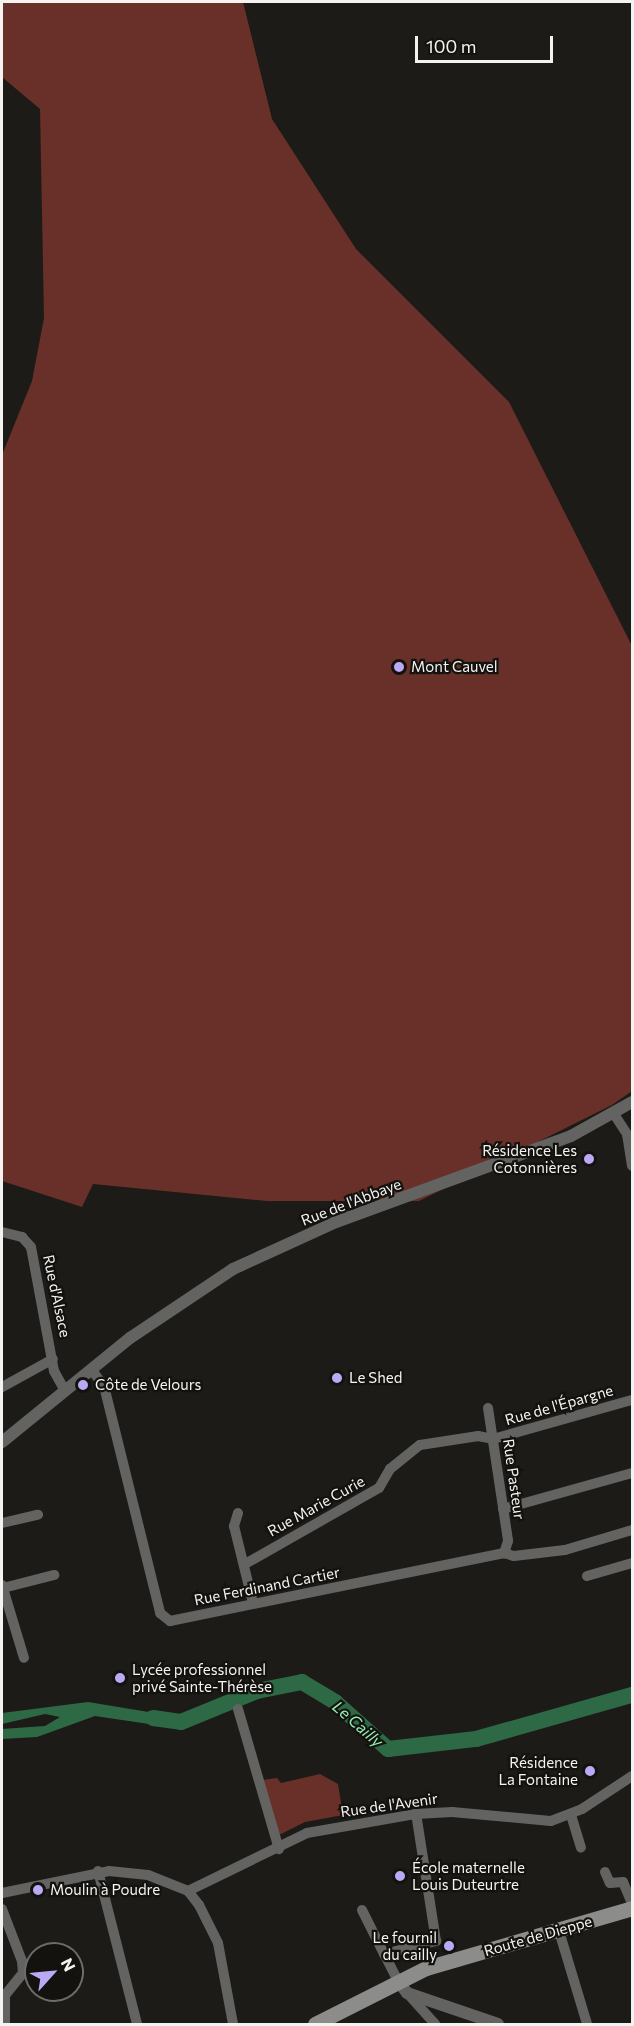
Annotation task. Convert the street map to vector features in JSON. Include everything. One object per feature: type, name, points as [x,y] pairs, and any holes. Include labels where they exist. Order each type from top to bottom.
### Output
[{"type":"main road","name":"Route de Dieppe","points":[[315,2025],[333,2022],[402,1988],[418,1975],[444,1964],[633,1908]]},
{"type":"street","name":"Rue de l'Abbaye","points":[[2,1442],[94,1366],[213,1281],[258,1257],[336,1222],[550,1145],[614,1114],[633,1102]]},
{"type":"street","points":[[614,1114],[627,1134],[633,1166]]},
{"type":"street","name":"Rue d'Alsace","points":[[2,1232],[27,1241],[33,1253],[53,1359],[65,1391]]},
{"type":"street","name":"Rue d'Alsace","points":[[2,1387],[53,1359]]},
{"type":"street","name":"Rue Ferdinand Cartier","points":[[94,1366],[104,1386],[160,1613],[170,1621],[504,1553],[514,1556],[565,1550],[633,1530]]},
{"type":"street","name":"Rue de l'Épargne","points":[[493,1439],[633,1400]]},
{"type":"street","name":"Rue Pasteur","points":[[488,1408],[507,1541],[504,1553]]},
{"type":"street","name":"Rue Marie Curie","points":[[244,1564],[379,1488],[390,1469],[412,1449],[478,1436],[493,1439]]},
{"type":"street","points":[[503,1509],[633,1473]]},
{"type":"street","points":[[238,1513],[234,1526],[253,1603]]},
{"type":"street","points":[[2,1522],[38,1515]]},
{"type":"street","points":[[587,1576],[633,1563]]},
{"type":"street","points":[[24,1658],[5,1614],[2,1586],[54,1575]]},
{"type":"street","points":[[238,1709],[279,1849]]},
{"type":"street","name":"Rue de l'Avenir","points":[[188,1891],[279,1849],[307,1833],[416,1814],[452,1812],[551,1821],[571,1815],[633,1776]]},
{"type":"street","points":[[384,1954],[436,1941],[416,1814]]},
{"type":"street","points":[[571,1815],[581,1847]]},
{"type":"street","points":[[98,1871],[138,2025]]},
{"type":"street","points":[[2,1893],[98,1871],[148,1875],[188,1891],[199,1905],[218,1943],[233,2025]]},
{"type":"street","points":[[606,1872],[610,1883],[623,1882],[633,1903]]},
{"type":"street","points":[[2,1908],[22,1961],[23,1973],[4,1995],[5,2025]]},
{"type":"street","points":[[362,1910],[402,1988],[425,2011],[435,2025]]},
{"type":"street","points":[[559,1931],[587,2025]]},
{"type":"street","points":[[418,1975],[425,2011]]},
{"type":"street","points":[[402,1988],[422,1998],[498,2025]]},
{"type":"shaded area","points":[[2,2],[243,2],[272,119],[356,249],[509,402],[632,646],[632,1091],[612,1105],[419,1201],[267,1201],[93,1184],[82,1207],[2,1181],[2,455],[32,381],[44,318],[40,109],[2,77]]},
{"type":"shaded area","points":[[88,1702],[173,1716],[176,1728],[95,1716],[37,1737],[2,1739],[2,1729],[45,1726],[60,1717],[45,1714],[2,1724],[2,1713]]},
{"type":"shaded area","points":[[320,1774],[338,1784],[343,1815],[305,1822],[279,1835],[262,1780],[277,1778],[281,1783]]},
{"type":"waterway","name":"Le Cailly","points":[[153,1718],[181,1722],[257,1691],[302,1682],[335,1702],[388,1749],[476,1739],[632,1695]]},
{"type":"place","name":"Mont Cauvel","points":[[399,667]]},
{"type":"place","name":"Résidence Les Cotonnières","points":[[589,1159]]},
{"type":"place","name":"Le Shed","points":[[337,1378]]},
{"type":"place","name":"Côte de Velours","points":[[83,1385]]},
{"type":"place","name":"Lycée professionnel privé Sainte-Thérèse","points":[[120,1678]]},
{"type":"place","name":"Résidence La Fontaine","points":[[590,1771]]},
{"type":"place","name":"École maternelle Louis Duteurtre","points":[[400,1876]]},
{"type":"place","name":"Moulin à Poudre","points":[[38,1890]]},
{"type":"place","name":"Le fournil du cailly","points":[[449,1946]]}]
